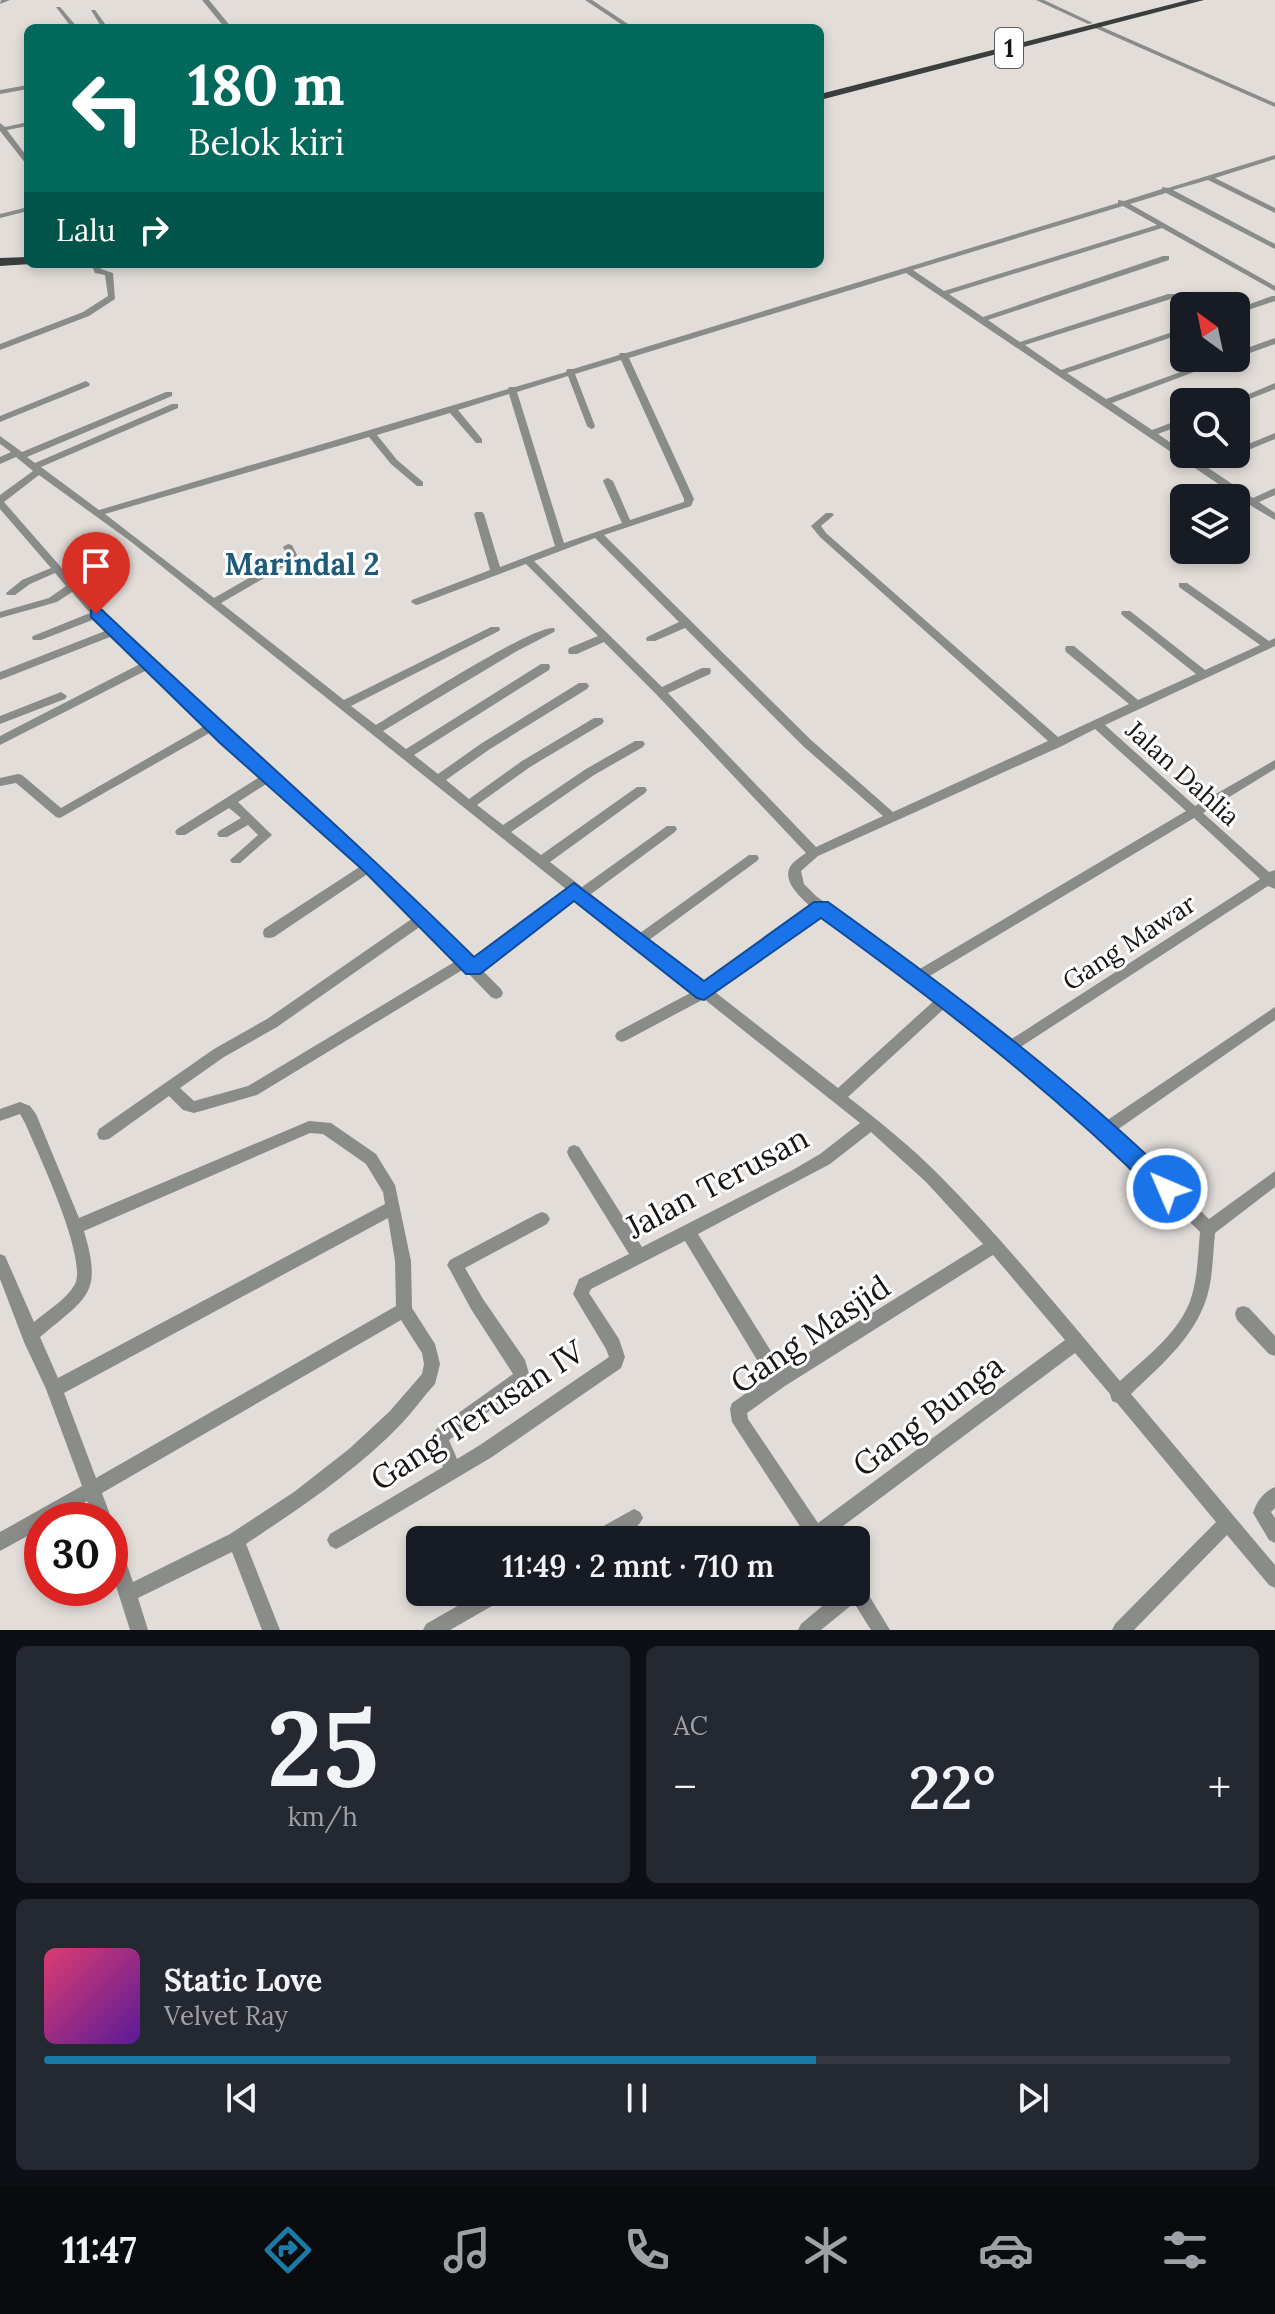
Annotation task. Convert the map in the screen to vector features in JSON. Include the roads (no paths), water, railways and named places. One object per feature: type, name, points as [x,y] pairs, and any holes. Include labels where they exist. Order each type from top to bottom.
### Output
[{"type":"highway","name":"1","points":[[1092,25],[1181,0]]},
{"type":"highway","name":"1","points":[[824,93],[1199,0]]},
{"type":"highway","points":[[0,255],[24,254]]},
{"type":"highway","points":[[0,262],[24,261]]},
{"type":"street","points":[[0,2],[7,0]]},
{"type":"street","points":[[205,0],[226,24]]},
{"type":"street","points":[[588,0],[622,24]]},
{"type":"street","points":[[1039,0],[1275,105]]},
{"type":"street","points":[[58,8],[72,24]]},
{"type":"street","points":[[93,11],[102,24]]},
{"type":"street","points":[[0,81],[3,92],[24,88]]},
{"type":"street","points":[[24,124],[1,127],[24,159]]},
{"type":"street","points":[[99,513],[371,434],[1275,157]]},
{"type":"street","points":[[1208,177],[1275,211]]},
{"type":"street","points":[[1165,189],[1275,247]]},
{"type":"street","points":[[1121,202],[1275,289]]},
{"type":"street","points":[[0,216],[24,210]]},
{"type":"street","points":[[942,294],[1162,226]]},
{"type":"street","points":[[981,320],[1166,258]]},
{"type":"street","points":[[0,347],[86,314],[112,297],[109,272],[98,271],[97,268]]},
{"type":"street","points":[[906,269],[1170,447]]},
{"type":"street","points":[[1018,345],[1170,296]]},
{"type":"street","points":[[1250,307],[1275,298]]},
{"type":"street","points":[[1060,373],[1170,335]]},
{"type":"street","points":[[1250,350],[1275,341]]},
{"type":"street","points":[[416,602],[597,534],[678,510],[689,501],[623,355]]},
{"type":"street","points":[[570,371],[591,426]]},
{"type":"street","points":[[1104,403],[1189,372]]},
{"type":"street","points":[[0,419],[86,384]]},
{"type":"street","points":[[1250,396],[1275,386]]},
{"type":"street","points":[[512,389],[561,548]]},
{"type":"street","points":[[0,461],[9,447],[169,394]]},
{"type":"street","points":[[175,406],[37,469],[0,502],[112,632],[370,866],[496,993]]},
{"type":"street","points":[[451,408],[479,441]]},
{"type":"street","points":[[1150,434],[1170,426]]},
{"type":"street","points":[[371,434],[394,462],[420,484]]},
{"type":"street","points":[[1250,446],[1275,436]]},
{"type":"street","points":[[9,447],[99,513],[871,1123],[931,1177],[994,1246],[1275,1579]]},
{"type":"street","points":[[1200,468],[1275,517]]},
{"type":"street","points":[[608,481],[627,524]]},
{"type":"street","points":[[1251,502],[1275,491]]},
{"type":"street","points":[[479,514],[496,572]]},
{"type":"street","points":[[829,515],[816,526],[823,535],[1058,743]]},
{"type":"street","points":[[597,534],[684,624],[807,743],[891,817]]},
{"type":"street","points":[[213,603],[288,560],[292,555],[288,547]]},
{"type":"street","points":[[528,561],[661,692],[814,853]]},
{"type":"street","points":[[11,593],[26,582],[56,569]]},
{"type":"street","points":[[1183,585],[1272,644]]},
{"type":"street","points":[[0,615],[53,600],[73,586]]},
{"type":"street","points":[[1126,613],[1204,675]]},
{"type":"street","points":[[37,638],[96,614]]},
{"type":"street","points":[[651,639],[684,624]]},
{"type":"street","points":[[343,705],[495,629]]},
{"type":"street","points":[[375,731],[513,648],[550,630]]},
{"type":"street","points":[[0,676],[112,632]]},
{"type":"street","points":[[573,651],[604,638]]},
{"type":"street","points":[[1208,1229],[1106,1129],[947,998],[821,908],[803,892],[794,878],[795,869],[814,853],[1272,644]]},
{"type":"street","points":[[1070,649],[1138,706]]},
{"type":"street","points":[[0,741],[148,665]]},
{"type":"street","points":[[405,755],[545,667]]},
{"type":"street","points":[[661,692],[706,671]]},
{"type":"street","points":[[437,781],[486,746],[583,686]]},
{"type":"street","points":[[0,720],[61,696]]},
{"type":"street","points":[[19,713],[32,726]]},
{"type":"street","points":[[469,805],[526,764],[598,721]]},
{"type":"street","name":"Jalan Dahlia","points":[[1098,725],[1193,812],[1273,879]]},
{"type":"street","points":[[0,782],[18,778],[55,812],[66,813],[213,726]]},
{"type":"street","points":[[502,832],[590,772],[639,744]]},
{"type":"street","points":[[918,977],[1275,764]]},
{"type":"street","points":[[181,832],[269,777]]},
{"type":"street","points":[[541,862],[641,790]]},
{"type":"street","points":[[230,801],[266,837],[236,860]]},
{"type":"street","points":[[223,834],[250,819]]},
{"type":"street","points":[[170,1088],[188,1106],[194,1107],[252,1091],[469,965],[671,829]]},
{"type":"street","points":[[639,940],[753,858]]},
{"type":"street","points":[[269,933],[370,866]]},
{"type":"street","name":"Gang Mawar","points":[[1009,1048],[1273,879]]},
{"type":"street","points":[[622,1036],[704,992],[821,908]]},
{"type":"street","points":[[104,1134],[219,1053],[272,1023],[423,918]]},
{"type":"street","points":[[838,1097],[947,998]]},
{"type":"street","points":[[1106,1129],[1275,1013]]},
{"type":"street","points":[[0,1115],[20,1108],[25,1110],[75,1227],[87,1272],[86,1282],[30,1336]]},
{"type":"street","name":"Jalan Terusan","points":[[585,1284],[825,1159],[871,1123]]},
{"type":"street","points":[[75,1227],[316,1125],[326,1128],[371,1159],[390,1190],[403,1261],[404,1310],[429,1350],[432,1364],[429,1378],[418,1394],[355,1455],[300,1498],[236,1540],[128,1594],[139,1630]]},
{"type":"street","points":[[574,1152],[638,1255]]},
{"type":"street","points":[[1118,1395],[1181,1331],[1191,1316],[1200,1297],[1208,1229],[1275,1178]]},
{"type":"street","points":[[54,1389],[393,1207]]},
{"type":"street","points":[[453,1469],[440,1442],[442,1435],[522,1377],[519,1366],[455,1265],[542,1219]]},
{"type":"street","points":[[688,1231],[779,1380]]},
{"type":"street","name":"Gang Masjid","points":[[810,1526],[737,1417],[740,1407],[994,1246]]},
{"type":"street","points":[[0,1261],[97,1502]]},
{"type":"street","name":"Gang Terusan IV","points":[[336,1540],[486,1451],[615,1362],[617,1353],[613,1345],[581,1294],[585,1284]]},
{"type":"street","points":[[0,1542],[404,1310]]},
{"type":"street","points":[[1243,1314],[1275,1348]]},
{"type":"street","name":"Gang Bunga","points":[[834,1526],[1075,1343]]},
{"type":"street","points":[[1275,1496],[1264,1506],[1262,1513],[1264,1522],[1275,1534]]},
{"type":"street","points":[[620,1526],[634,1518]]},
{"type":"street","points":[[1121,1630],[1228,1522]]},
{"type":"street","points":[[236,1540],[271,1630]]},
{"type":"street","points":[[432,1630],[475,1606]]},
{"type":"street","points":[[807,1630],[836,1606]]},
{"type":"street","points":[[864,1606],[881,1630]]},
{"type":"district","name":"Marindal 2","points":[[302,564]]}]
